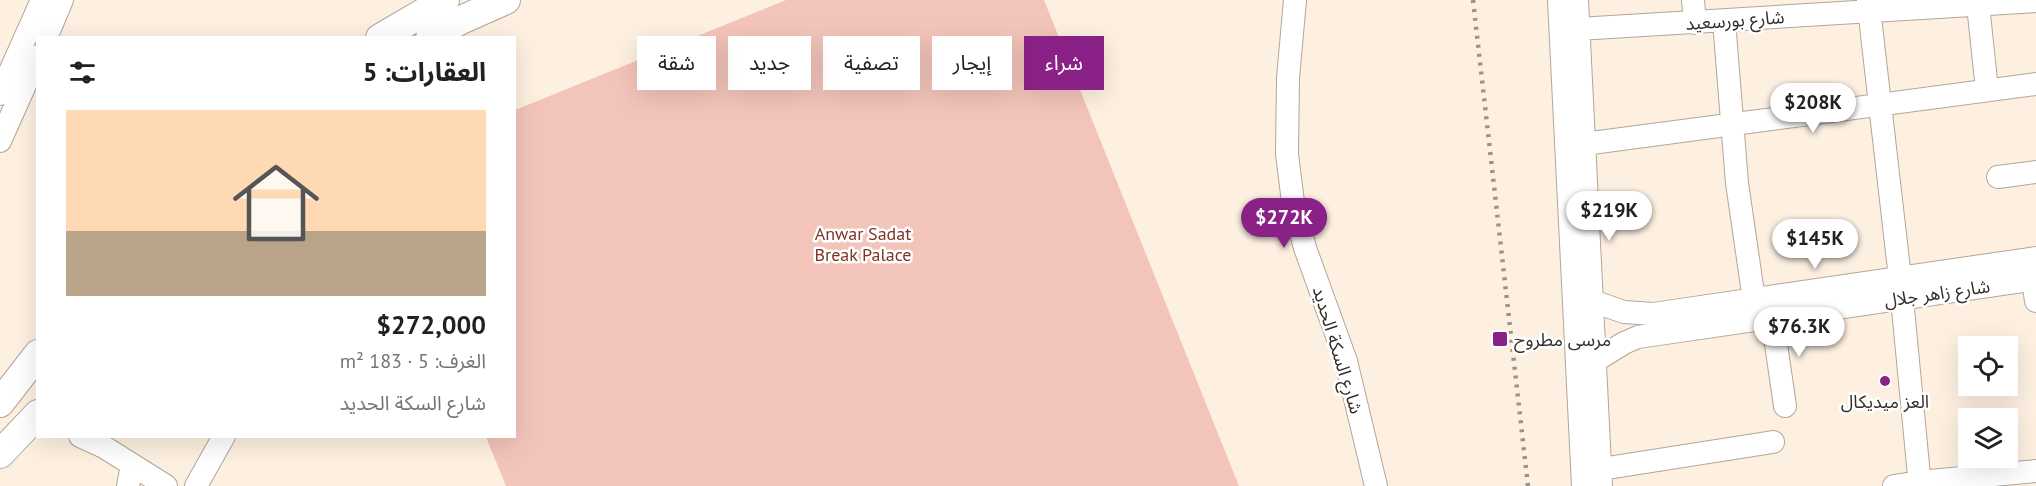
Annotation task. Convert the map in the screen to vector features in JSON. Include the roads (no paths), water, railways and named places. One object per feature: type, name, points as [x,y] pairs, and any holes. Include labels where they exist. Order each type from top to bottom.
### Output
[{"type":"main road","points":[[383,36],[445,0]]},
{"type":"main road","points":[[434,36],[506,0]]},
{"type":"main road","points":[[5,392],[36,356]]},
{"type":"main road","points":[[0,454],[33,424]]},
{"type":"street","points":[[0,94],[42,0]]},
{"type":"street","points":[[47,36],[62,0]]},
{"type":"street","name":"شارع السكة الحديد","points":[[1295,0],[1288,78],[1287,154],[1293,201],[1305,248],[1346,361],[1376,486]]},
{"type":"street","points":[[1559,0],[1579,234],[1583,486]]},
{"type":"street","points":[[1577,0],[1584,144],[1579,234],[1592,301],[1601,478],[1773,442]]},
{"type":"street","points":[[1693,0],[1695,23]]},
{"type":"street","points":[[2035,0],[2036,9]]},
{"type":"street","name":"شارع بورسعيد","points":[[1578,29],[1724,21],[1868,6],[1978,5],[2035,0]]},
{"type":"street","points":[[1978,5],[1987,90]]},
{"type":"street","points":[[1868,6],[1920,484]]},
{"type":"street","points":[[1724,21],[1731,125],[1754,300]]},
{"type":"street","points":[[0,141],[36,60]]},
{"type":"street","points":[[1584,144],[2036,84]]},
{"type":"street","points":[[1998,177],[2036,172]]},
{"type":"street","name":"شارع زاهر جلال","points":[[1592,301],[1624,312],[1653,314],[1754,300],[2035,279]]},
{"type":"street","name":"شارع زاهر جلال","points":[[1595,361],[1638,337],[1772,317],[1900,288]]},
{"type":"street","points":[[1772,317],[1785,406]]},
{"type":"street","points":[[196,486],[223,438]]},
{"type":"street","points":[[100,442],[130,476],[166,486]]},
{"type":"street","points":[[1894,486],[2036,471]]},
{"type":"railway","points":[[1473,0],[1528,486]]},
{"type":"place","name":"مرسى مطروح","points":[[1500,339]]},
{"type":"place","name":"العز ميديكال","points":[[1885,381]]},
{"type":"park label","name":"Anwar Sadat Break Palace","points":[[863,243]]}]
